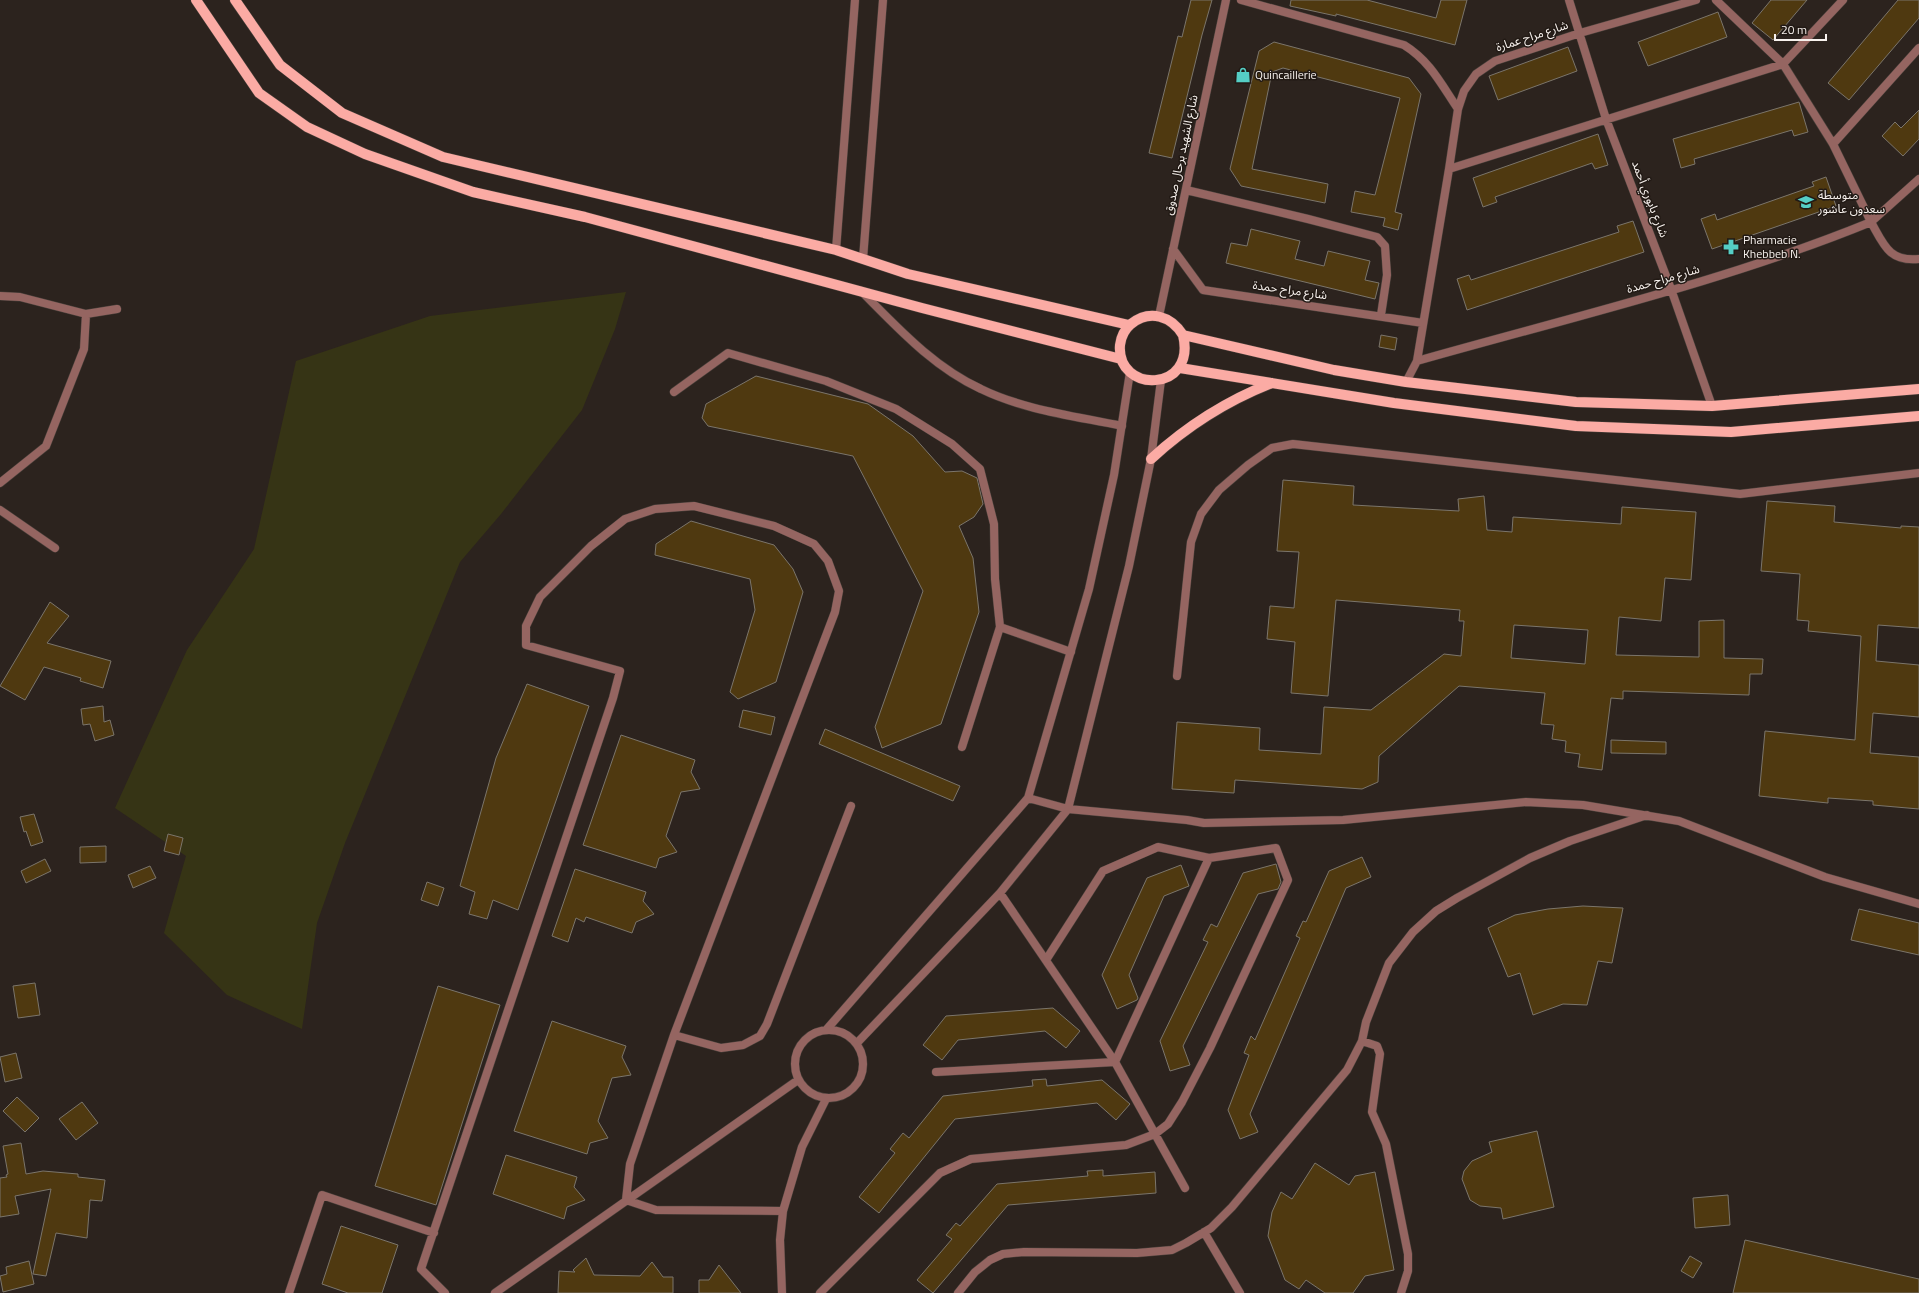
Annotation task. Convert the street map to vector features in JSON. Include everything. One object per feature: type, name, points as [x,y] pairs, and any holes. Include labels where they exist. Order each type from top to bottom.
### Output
[{"type":"main road","points":[[196,0],[259,93],[306,127],[365,154],[473,192],[585,217],[860,291],[1122,359]]},
{"type":"main road","points":[[234,0],[280,65],[342,113],[443,157],[836,250],[908,274],[1129,325]]},
{"type":"main road","points":[[1148,315],[1159,316],[1169,319],[1178,326],[1183,335],[1186,346],[1185,357],[1180,368],[1171,376],[1161,380],[1150,381],[1139,378],[1130,372],[1122,359],[1120,341],[1129,325],[1138,319],[1148,315]]},
{"type":"main road","points":[[1183,335],[1334,370],[1406,382],[1576,402],[1712,406],[1919,389]]},
{"type":"main road","points":[[1180,368],[1394,403],[1576,426],[1731,432],[1919,416]]},
{"type":"main road","points":[[1151,459],[1173,439],[1207,414],[1239,397],[1272,383]]},
{"type":"street","points":[[836,250],[855,0]]},
{"type":"street","points":[[863,258],[883,0]]},
{"type":"street","name":"شارع الشهيد برحال صدوق","points":[[1159,316],[1226,0]]},
{"type":"street","points":[[1241,0],[1404,45],[1419,54],[1458,109]]},
{"type":"street","name":"شارع بابوري أحمد","points":[[1569,0],[1606,119],[1671,289],[1712,406]]},
{"type":"street","name":"شارع مراح عمارة","points":[[1417,361],[1458,109],[1464,91],[1476,74],[1495,61],[1580,32],[1696,0]]},
{"type":"street","points":[[1716,0],[1783,64],[1833,144],[1886,250],[1896,257],[1907,260],[1919,259]]},
{"type":"street","points":[[1449,169],[1783,64],[1844,0]]},
{"type":"street","points":[[1833,144],[1919,48]]},
{"type":"street","name":"شارع مراح حمدة","points":[[1417,361],[1671,289],[1817,244],[1871,222],[1919,179]]},
{"type":"street","points":[[1186,190],[1308,218],[1377,238],[1385,246],[1387,275],[1381,315]]},
{"type":"street","name":"شارع مراح حمدة","points":[[1173,249],[1203,290],[1381,315],[1423,323]]},
{"type":"street","points":[[860,291],[916,345],[944,368],[980,389],[1011,401],[1122,426]]},
{"type":"street","points":[[0,296],[20,297],[86,314],[117,309]]},
{"type":"street","points":[[0,483],[46,446],[84,349],[86,314]]},
{"type":"street","points":[[674,392],[728,353],[826,381],[896,409],[952,444],[980,469],[994,524],[995,579],[1000,627],[962,747]]},
{"type":"street","points":[[1406,382],[1417,361]]},
{"type":"street","points":[[827,1030],[1028,798],[1089,589],[1114,475],[1130,372]]},
{"type":"street","points":[[857,1043],[1000,893],[1068,809],[1129,566],[1151,459],[1161,380]]},
{"type":"street","points":[[1178,676],[1191,542],[1201,514],[1219,490],[1248,465],[1272,448],[1293,444],[1740,494],[1919,473]]},
{"type":"street","points":[[445,1293],[421,1269],[613,698],[620,670],[526,645],[526,626],[540,597],[591,546],[625,519],[655,508],[694,506],[774,526],[814,544],[828,561],[838,591],[835,612],[674,1035],[630,1164],[626,1200]]},
{"type":"street","points":[[0,510],[55,548]]},
{"type":"street","points":[[1000,627],[1071,652]]},
{"type":"street","points":[[1028,798],[1068,809],[1187,820],[1204,823],[1342,820],[1526,802],[1583,805],[1679,821],[1825,877],[1919,904]]},
{"type":"street","points":[[674,1035],[721,1048],[743,1045],[760,1036],[767,1024],[851,806]]},
{"type":"street","points":[[958,1293],[975,1272],[990,1260],[1003,1254],[1024,1252],[1137,1253],[1172,1250],[1204,1232],[1232,1208],[1348,1070],[1362,1042],[1366,1022],[1389,963],[1413,932],[1436,911],[1530,858],[1570,841],[1647,815]]},
{"type":"street","points":[[820,1293],[940,1173],[971,1159],[1126,1145],[1155,1134],[1168,1124],[1182,1102],[1210,1048],[1288,880],[1276,848],[1209,858],[1158,847],[1103,871],[1046,960]]},
{"type":"street","points":[[1115,1062],[1209,858]]},
{"type":"street","points":[[1000,893],[1115,1062],[1185,1188]]},
{"type":"street","points":[[827,1030],[839,1031],[849,1036],[857,1043],[862,1054],[864,1065],[862,1076],[856,1086],[848,1093],[837,1098],[826,1099],[815,1096],[805,1089],[798,1080],[795,1069],[795,1058],[799,1047],[806,1038],[816,1032],[827,1030]]},
{"type":"street","points":[[1362,1042],[1377,1046],[1380,1054],[1372,1112],[1386,1144],[1408,1254],[1408,1271],[1401,1293]]},
{"type":"street","points":[[936,1072],[1115,1062]]},
{"type":"street","points":[[495,1293],[798,1080]]},
{"type":"street","points":[[782,1293],[780,1240],[782,1211],[802,1147],[826,1099]]},
{"type":"street","points":[[289,1293],[322,1195],[434,1233]]},
{"type":"street","points":[[626,1200],[656,1210],[782,1211]]},
{"type":"street","points":[[1204,1232],[1240,1293]]},
{"type":"shaded area","points":[[626,292],[615,329],[582,410],[501,514],[460,562],[345,843],[317,923],[302,1029],[227,995],[164,933],[186,856],[115,808],[187,650],[254,549],[296,361],[430,316]]},
{"type":"building","points":[[1191,0],[1212,0],[1172,158],[1149,153],[1178,36],[1182,37]]},
{"type":"building","points":[[1291,0],[1367,0],[1436,18],[1441,0],[1467,0],[1455,45],[1336,14],[1336,16],[1290,6]]},
{"type":"building","points":[[1771,0],[1807,0],[1773,40],[1752,23]]},
{"type":"building","points":[[1898,0],[1919,0],[1919,18],[1849,100],[1828,83]]},
{"type":"building","points":[[1718,12],[1727,37],[1648,66],[1638,42]]},
{"type":"building","points":[[1274,42],[1409,78],[1421,94],[1395,212],[1402,214],[1398,230],[1383,226],[1385,218],[1351,212],[1355,191],[1375,195],[1400,98],[1283,68],[1272,72],[1252,169],[1328,184],[1325,203],[1241,186],[1230,169],[1259,51]]},
{"type":"building","points":[[1568,47],[1577,71],[1498,100],[1489,76]]},
{"type":"building","points":[[1799,102],[1808,132],[1794,136],[1792,130],[1694,159],[1695,164],[1681,168],[1673,139]]},
{"type":"building","points":[[1919,110],[1919,139],[1903,156],[1882,136],[1895,122],[1901,128]]},
{"type":"building","points":[[1598,134],[1608,165],[1595,169],[1592,163],[1495,197],[1497,202],[1483,207],[1473,178]]},
{"type":"building","points":[[1826,177],[1836,206],[1712,249],[1701,219],[1715,214],[1717,220],[1814,186],[1812,182]]},
{"type":"building","points":[[1633,221],[1644,252],[1467,310],[1457,279],[1469,275],[1471,280],[1619,232],[1617,226]]},
{"type":"building","points":[[1251,229],[1300,241],[1295,259],[1324,266],[1328,251],[1370,261],[1365,280],[1379,283],[1375,299],[1226,263],[1231,243],[1247,246]]},
{"type":"building","points":[[1381,335],[1397,338],[1395,350],[1379,347]]},
{"type":"building","points":[[756,376],[868,404],[913,436],[945,472],[962,471],[977,478],[983,504],[974,517],[959,526],[973,558],[979,612],[941,724],[882,748],[875,727],[923,591],[853,456],[708,426],[702,418],[706,404]]},
{"type":"building","points":[[1283,480],[1354,486],[1353,505],[1459,511],[1458,499],[1484,496],[1487,530],[1512,532],[1513,517],[1621,524],[1622,507],[1696,512],[1691,580],[1665,578],[1661,621],[1619,617],[1616,655],[1699,657],[1699,621],[1724,620],[1724,658],[1763,659],[1762,674],[1750,674],[1749,695],[1623,691],[1623,699],[1611,698],[1602,770],[1578,767],[1580,754],[1565,752],[1566,741],[1552,739],[1554,725],[1541,724],[1545,693],[1459,686],[1379,756],[1378,782],[1362,789],[1235,780],[1234,793],[1172,789],[1177,722],[1260,728],[1259,750],[1321,754],[1324,707],[1371,710],[1444,654],[1461,656],[1464,621],[1459,621],[1460,610],[1336,600],[1328,696],[1291,693],[1295,642],[1267,639],[1270,606],[1294,608],[1299,552],[1277,551]],"holes":[[[1514,625],[1588,630],[1585,664],[1511,658]]]},
{"type":"building","points":[[1767,501],[1835,506],[1834,522],[1901,528],[1901,526],[1919,527],[1919,628],[1878,625],[1876,661],[1919,665],[1919,717],[1873,713],[1870,753],[1919,757],[1919,809],[1873,805],[1873,801],[1828,798],[1828,803],[1759,796],[1765,731],[1855,740],[1861,636],[1808,631],[1809,621],[1797,620],[1800,574],[1761,571]]},
{"type":"building","points":[[691,521],[774,545],[793,569],[803,592],[776,682],[738,699],[730,692],[755,610],[750,579],[655,555],[656,544]]},
{"type":"building","points":[[50,602],[69,616],[47,643],[111,661],[103,688],[80,681],[81,678],[44,667],[25,700],[0,686]]},
{"type":"building","points":[[527,684],[589,706],[518,910],[493,900],[487,919],[469,914],[475,892],[460,886],[496,758]]},
{"type":"building","points":[[103,706],[104,722],[110,720],[114,735],[95,741],[90,724],[83,725],[81,709]]},
{"type":"building","points":[[743,710],[775,717],[771,735],[739,727]]},
{"type":"building","points":[[825,729],[960,786],[953,801],[819,744]]},
{"type":"building","points":[[621,735],[695,760],[691,772],[700,789],[681,792],[666,836],[677,852],[659,858],[656,868],[583,845]]},
{"type":"building","points":[[1611,740],[1666,742],[1666,754],[1611,753]]},
{"type":"building","points":[[34,814],[43,842],[31,846],[26,831],[24,832],[20,817]]},
{"type":"building","points":[[168,834],[183,838],[179,855],[164,851]]},
{"type":"building","points":[[106,846],[106,862],[80,863],[80,847]]},
{"type":"building","points":[[1362,857],[1371,877],[1346,888],[1250,1114],[1258,1132],[1240,1139],[1228,1110],[1249,1055],[1244,1053],[1251,1036],[1255,1040],[1300,938],[1296,936],[1303,921],[1306,922],[1329,871]]},
{"type":"building","points":[[45,859],[51,871],[26,883],[21,871]]},
{"type":"building","points":[[1276,864],[1281,882],[1278,889],[1258,894],[1183,1046],[1190,1065],[1170,1071],[1160,1041],[1208,942],[1203,940],[1211,924],[1217,927],[1243,873]]},
{"type":"building","points":[[1181,865],[1189,886],[1164,896],[1129,975],[1138,998],[1137,1000],[1117,1009],[1102,975],[1147,878]]},
{"type":"building","points":[[150,866],[156,878],[133,888],[128,875]]},
{"type":"building","points":[[575,869],[646,892],[643,901],[654,914],[636,922],[632,933],[586,917],[584,922],[576,918],[568,942],[552,936]]},
{"type":"building","points":[[427,882],[444,888],[438,906],[421,900]]},
{"type":"building","points":[[1583,906],[1623,908],[1612,963],[1598,961],[1587,1005],[1563,1004],[1533,1015],[1520,973],[1508,977],[1488,928],[1515,915],[1548,909]]},
{"type":"building","points":[[1859,909],[1919,923],[1919,955],[1851,940]]},
{"type":"building","points":[[35,983],[40,1015],[18,1018],[13,986]]},
{"type":"building","points":[[438,986],[500,1005],[436,1205],[375,1186]]},
{"type":"building","points":[[1053,1008],[1080,1031],[1066,1048],[1045,1031],[958,1040],[942,1060],[923,1045],[946,1016]]},
{"type":"building","points":[[552,1021],[626,1046],[622,1057],[631,1075],[612,1078],[598,1121],[608,1138],[590,1143],[587,1154],[514,1131]]},
{"type":"building","points":[[16,1053],[22,1078],[5,1082],[0,1057]]},
{"type":"building","points":[[1046,1079],[1047,1086],[1102,1080],[1130,1104],[1116,1120],[1097,1103],[955,1119],[879,1213],[859,1197],[895,1153],[890,1149],[903,1133],[909,1138],[943,1096],[1033,1086],[1032,1080]]},
{"type":"building","points":[[17,1097],[39,1118],[25,1132],[3,1111]]},
{"type":"building","points":[[82,1102],[98,1123],[76,1140],[59,1119]]},
{"type":"building","points":[[1537,1131],[1554,1207],[1503,1219],[1501,1208],[1480,1206],[1470,1200],[1462,1179],[1464,1171],[1472,1161],[1492,1152],[1489,1142]]},
{"type":"building","points":[[21,1143],[26,1174],[43,1171],[78,1174],[78,1177],[105,1180],[102,1201],[90,1200],[87,1238],[56,1233],[46,1276],[33,1274],[51,1189],[15,1196],[19,1214],[0,1217],[0,1178],[7,1177],[6,1175],[8,1174],[3,1146]]},
{"type":"building","points":[[506,1155],[577,1177],[574,1187],[585,1200],[567,1207],[564,1219],[493,1194]]},
{"type":"building","points":[[1315,1163],[1349,1185],[1355,1176],[1375,1172],[1394,1270],[1365,1276],[1353,1293],[1325,1293],[1306,1280],[1299,1289],[1285,1280],[1268,1236],[1272,1212],[1281,1192],[1292,1199]]},
{"type":"building","points":[[1103,1170],[1103,1176],[1155,1172],[1156,1193],[1008,1205],[933,1293],[917,1280],[952,1239],[946,1235],[956,1223],[960,1226],[997,1184],[1088,1176],[1087,1171]]},
{"type":"building","points":[[1728,1195],[1730,1225],[1695,1228],[1693,1198]]},
{"type":"building","points":[[341,1226],[398,1245],[382,1293],[348,1293],[322,1284]]},
{"type":"building","points":[[1745,1240],[1919,1279],[1919,1293],[1733,1293]]},
{"type":"building","points":[[1690,1256],[1702,1263],[1693,1278],[1681,1271]]},
{"type":"building","points":[[586,1258],[594,1275],[640,1276],[652,1262],[663,1277],[673,1277],[673,1293],[558,1293],[559,1271],[575,1272],[573,1270]]},
{"type":"building","points":[[29,1261],[34,1284],[3,1292],[0,1276],[7,1274],[6,1267]]},
{"type":"building","points":[[719,1265],[741,1293],[699,1293],[699,1280],[709,1280]]},
{"type":"place","name":"Quincaillerie","points":[[1243,75]]},
{"type":"place","name":"متوسطة سعدون عاشور","points":[[1806,202]]},
{"type":"place","name":"Pharmacie Khebbeb N.","points":[[1731,247]]}]
